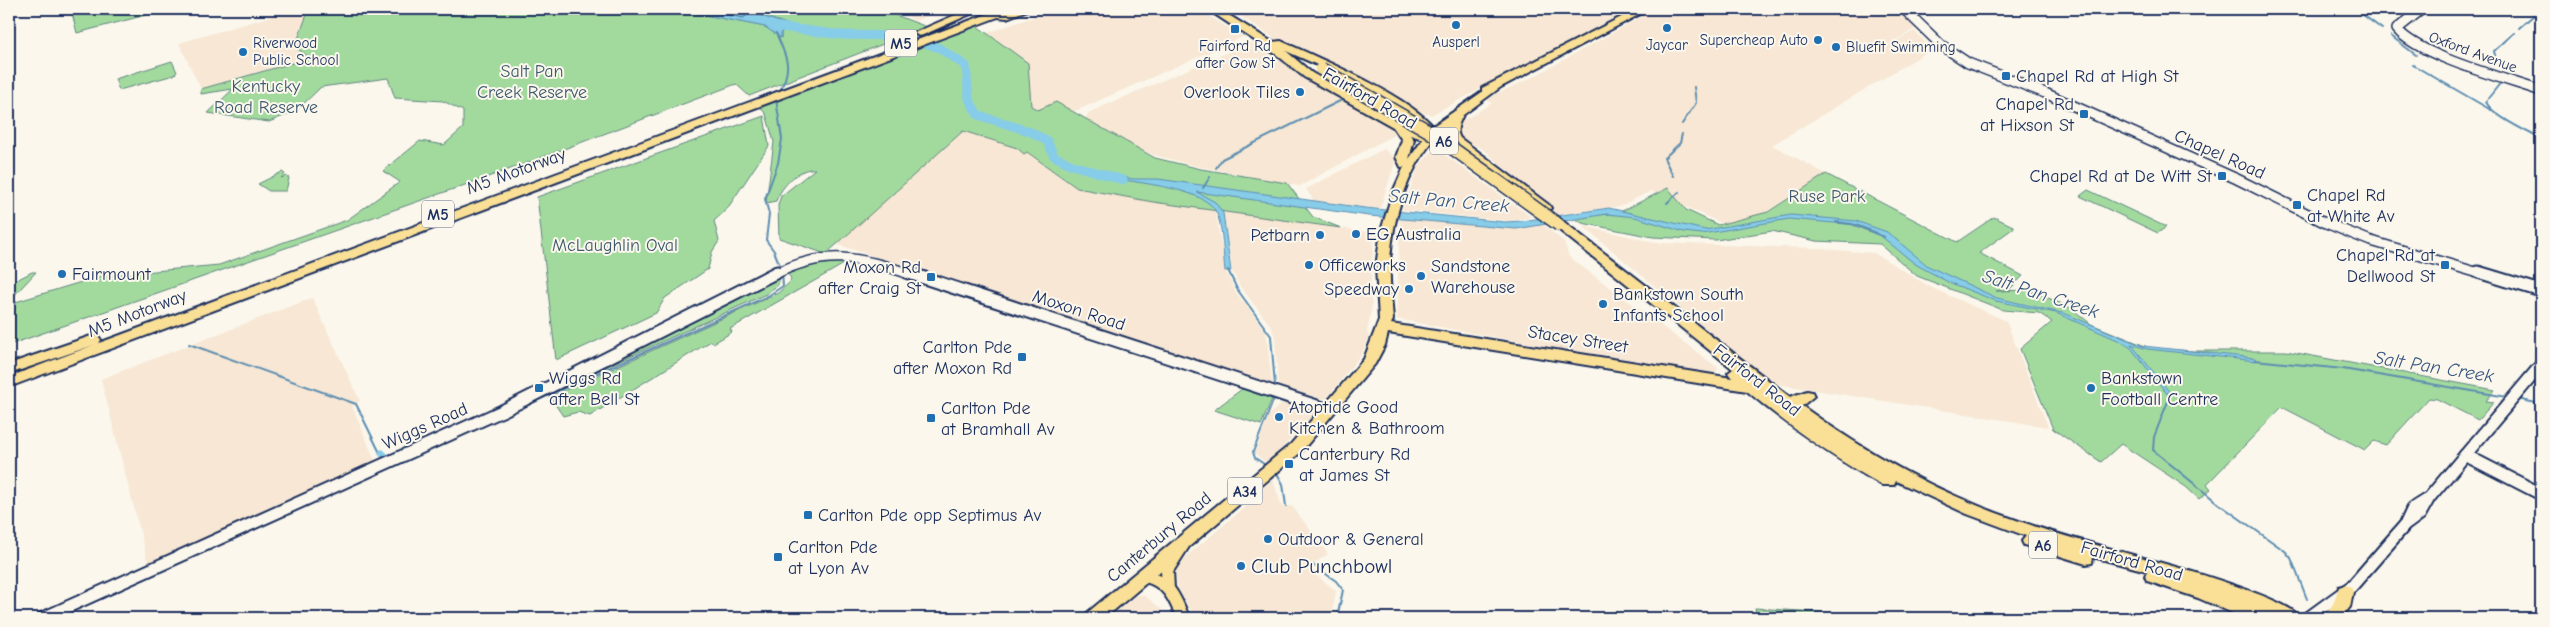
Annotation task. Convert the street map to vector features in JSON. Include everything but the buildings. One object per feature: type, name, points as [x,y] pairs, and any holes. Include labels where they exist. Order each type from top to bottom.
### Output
[{"type":"highway","points":[[956,25],[977,9]]},
{"type":"highway","name":"M5 Motorway","points":[[9,373],[855,63],[956,25],[991,9]]},
{"type":"highway","name":"M5 Motorway","points":[[956,25],[1010,9]]},
{"type":"highway","name":"M5","points":[[956,25],[1025,9]]},
{"type":"highway","name":"Fairford Road","points":[[1212,9],[1419,130],[1576,238],[1794,409],[1849,447],[1911,483],[1974,511],[2050,538],[2208,583],[2292,618]]},
{"type":"highway","name":"Fairford Road","points":[[1224,9],[1280,48]]},
{"type":"highway","name":"Canterbury Road","points":[[1390,214],[1409,167],[1441,117],[1474,97],[1645,9]]},
{"type":"highway","points":[[1280,48],[1352,79],[1404,109],[1427,119],[1441,117]]},
{"type":"highway","name":"A6","points":[[1280,48],[1283,56],[1308,75],[1393,122],[1429,133]]},
{"type":"highway","name":"Canterbury Road","points":[[1093,618],[1289,454],[1370,361],[1378,345],[1382,327],[1386,320],[1384,260],[1390,214],[1410,151],[1429,133],[1459,114],[1495,87]]},
{"type":"highway","name":"M5 Motorway","points":[[9,382],[738,106]]},
{"type":"highway","points":[[1404,109],[1429,133]]},
{"type":"highway","points":[[1459,114],[1451,129],[1452,136],[1559,226]]},
{"type":"highway","name":"A6","points":[[1393,122],[1408,137],[1402,157],[1405,164]]},
{"type":"highway","name":"Fairford Road","points":[[1559,226],[1781,413],[1833,449],[1928,501],[2024,539],[2194,589],[2261,618]]},
{"type":"highway","points":[[9,389],[182,316]]},
{"type":"highway","points":[[9,369],[140,324]]},
{"type":"highway","name":"Stacey Street","points":[[1382,327],[1769,389]]},
{"type":"highway","points":[[1715,381],[1726,375],[1725,366]]},
{"type":"highway","points":[[1794,409],[1795,401],[1806,396]]},
{"type":"highway","points":[[2331,618],[2341,607],[2345,592]]},
{"type":"main road","name":"Chapel Road","points":[[1904,9],[1942,45],[1968,63],[2045,93],[2228,175],[2326,223],[2377,242],[2541,291]]},
{"type":"main road","name":"Oxford Avenue","points":[[2422,9],[2398,28],[2397,34],[2419,47],[2541,91]]},
{"type":"main road","name":"Moxon Road","points":[[816,257],[843,255],[868,260],[1329,410]]},
{"type":"main road","name":"Wiggs Road","points":[[43,618],[502,411],[781,270],[816,257]]},
{"type":"main road","points":[[2308,618],[2345,592],[2405,525],[2415,520],[2425,508],[2429,498],[2541,365]]},
{"type":"main road","points":[[2465,456],[2541,494]]},
{"type":"main road","points":[[1168,590],[1165,579],[1166,570],[1186,542]]},
{"type":"main road","points":[[1145,576],[1155,577],[1168,590],[1180,607],[1182,617]]},
{"type":"main road","points":[[1145,576],[1164,596],[1174,611],[1182,617]]},
{"type":"shaded area","name":"Riverwood Public School","points":[[296,9],[309,9],[295,47],[310,57],[201,89],[179,43]]},
{"type":"shaded area","points":[[899,9],[948,9],[914,21]]},
{"type":"shaded area","points":[[1057,9],[1198,9],[1243,37],[1073,112],[1056,102],[1038,110],[1031,106],[1028,63],[987,33]]},
{"type":"shaded area","points":[[1230,9],[1634,9],[1431,115],[1419,112],[1384,92],[1277,40]]},
{"type":"shaded area","points":[[1656,9],[1897,9],[1916,28],[1882,48],[1914,31],[1932,49],[1772,145],[1826,174],[1752,221],[1723,224],[1651,191],[1620,206],[1557,215],[1483,149],[1456,136],[1459,123],[1492,103],[1486,99],[1531,78]]},
{"type":"shaded area","points":[[1251,42],[1317,85],[1390,124],[1397,133],[1300,186],[1196,166],[1154,155],[1113,139],[1085,121],[1088,113]]},
{"type":"shaded area","points":[[963,131],[1017,148],[1024,154],[1026,152],[1077,188],[1153,202],[1215,210],[1226,272],[1235,291],[1266,332],[1272,384],[836,244]]},
{"type":"shaded area","points":[[1435,148],[1531,217],[1511,221],[1402,210],[1419,166]]},
{"type":"shaded area","points":[[1384,149],[1396,159],[1380,209],[1314,201],[1306,189]]},
{"type":"shaded area","points":[[1223,211],[1374,233],[1370,296],[1372,305],[1367,332],[1369,338],[1362,353],[1327,398],[1321,399],[1278,386],[1275,337],[1271,326],[1239,285],[1232,270]]},
{"type":"shaded area","points":[[1400,218],[1542,224],[1564,242],[1569,257],[1718,368],[1715,374],[1576,352],[1397,319]]},
{"type":"shaded area","points":[[1583,226],[1658,243],[1809,248],[1874,253],[1932,288],[2006,321],[2048,427],[1770,383]]},
{"type":"shaded area","points":[[312,298],[360,401],[352,406],[376,463],[149,566],[101,379]]},
{"type":"shaded area","points":[[1284,402],[1316,412],[1267,464],[1255,453],[1269,415]]},
{"type":"shaded area","points":[[1273,480],[1282,507],[1292,506],[1328,554],[1307,568],[1336,591],[1331,618],[1195,618],[1178,588],[1176,569],[1189,554],[1255,499],[1254,495]]},
{"type":"shaded area","points":[[1138,595],[1145,596],[1160,608],[1166,618],[1106,618]]},
{"type":"green space","points":[[71,9],[169,9],[77,33]]},
{"type":"green space","name":"Salt Pan Creek Reserve","points":[[309,9],[674,9],[766,27],[781,38],[781,32],[796,27],[741,9],[885,9],[882,10],[927,27],[749,96],[736,84],[519,166],[9,345],[9,304],[101,276],[219,265],[347,220],[400,182],[383,171],[420,141],[444,145],[463,128],[463,111],[443,101],[395,98],[388,78],[321,87],[296,111],[269,122],[208,113],[233,89],[201,94],[201,89],[310,58],[295,47]]},
{"type":"green space","points":[[977,26],[1028,63],[1031,106],[1038,110],[1056,102],[1155,158],[1201,169],[1287,183],[1313,217],[1341,228],[1153,202],[1077,188],[1027,152],[1024,154],[1017,148],[963,131],[826,254],[779,238],[778,205],[781,196],[815,169],[803,171],[791,179],[776,201],[766,203],[774,142],[766,114],[758,105]]},
{"type":"green space","points":[[172,61],[177,72],[174,75],[119,90],[115,79]]},
{"type":"green space","name":"McLaughlin Oval","points":[[764,116],[769,146],[727,209],[714,221],[719,241],[712,252],[708,269],[665,298],[656,313],[556,360],[537,197]]},
{"type":"green space","points":[[282,172],[285,174],[281,178],[286,176],[289,178],[286,191],[269,191],[258,184]]},
{"type":"green space","name":"Ruse Park","points":[[1826,174],[1957,242],[1994,217],[2015,227],[1979,253],[2023,276],[2009,290],[1996,291],[2030,290],[2071,308],[2091,324],[2150,348],[2193,351],[2286,351],[2495,390],[2486,401],[2494,402],[2478,420],[2437,399],[2429,398],[2386,445],[2374,441],[2365,450],[2282,407],[2207,484],[2211,489],[2199,499],[2186,487],[2121,444],[2101,462],[2053,429],[2020,349],[2052,322],[2039,313],[2003,310],[1917,276],[1880,244],[1816,241],[1772,231],[1716,240],[1653,237],[1582,223],[1572,216],[1616,214],[1668,188],[1686,210],[1718,225],[1768,212]]},
{"type":"green space","points":[[2088,190],[2166,227],[2158,233],[2080,196]]},
{"type":"green space","points":[[851,260],[730,329],[732,332],[714,343],[711,341],[590,416],[578,412],[563,416],[550,397],[778,293],[790,282],[791,278],[786,272],[809,262]]},
{"type":"green space","points":[[32,272],[36,272],[9,301],[9,284]]},
{"type":"green space","points":[[779,276],[778,285],[766,294],[543,396]]},
{"type":"green space","points":[[1242,389],[1272,399],[1261,425],[1214,410]]},
{"type":"green space","points":[[1755,608],[1845,614],[1846,618],[1757,618]]},
{"type":"water","points":[[674,9],[741,9],[797,28],[788,28],[781,32],[781,38],[765,27]]},
{"type":"water","points":[[1110,175],[1133,179],[1158,179],[1365,208],[1505,222],[1609,208],[1705,230],[1791,215],[1856,221],[1887,232],[1928,266],[1997,298],[2066,314],[2143,346],[2255,358],[2256,361],[2147,349],[2131,344],[2171,394],[2168,395],[2131,348],[2120,341],[2056,313],[1996,301],[1948,282],[1915,264],[1876,232],[1857,225],[1789,219],[1702,234],[1684,232],[1635,217],[1607,214],[1516,229],[1369,216],[1197,192],[1215,202],[1223,213],[1231,271],[1225,271],[1220,227],[1217,214],[1211,205],[1185,192],[1107,177]]},
{"type":"waterway","points":[[2355,9],[2382,29]]},
{"type":"waterway","points":[[2519,28],[2541,9]]},
{"type":"waterway","name":"Salt Pan Creek","points":[[773,26],[842,35],[905,36],[939,48],[966,66],[969,99],[978,115],[1031,132],[1047,141],[1054,156],[1072,165],[1123,180]]},
{"type":"waterway","points":[[776,33],[787,63],[786,76],[779,93]]},
{"type":"waterway","points":[[2497,64],[2494,51],[2514,33]]},
{"type":"waterway","points":[[2391,36],[2416,55]]},
{"type":"waterway","points":[[2413,65],[2491,110]]},
{"type":"waterway","points":[[2502,81],[2486,101],[2489,106],[2501,117],[2541,139]]},
{"type":"waterway","points":[[1682,124],[1696,103],[1694,87]]},
{"type":"waterway","points":[[776,99],[782,139],[778,163],[765,199],[769,214],[766,240],[774,251],[781,268]]},
{"type":"waterway","points":[[1216,168],[1222,159],[1344,99]]},
{"type":"waterway","points":[[1673,176],[1664,158],[1680,143],[1682,134]]},
{"type":"waterway","points":[[1203,188],[1210,177]]},
{"type":"waterway","points":[[1667,203],[1679,192]]},
{"type":"waterway","name":"Salt Pan Creek","points":[[1836,222],[1852,224],[1884,237]]},
{"type":"waterway","points":[[1228,270],[1237,289],[1271,336],[1275,386]]},
{"type":"waterway","points":[[525,406],[768,296],[783,286],[782,273]]},
{"type":"waterway","points":[[189,344],[356,404],[383,459]]},
{"type":"waterway","name":"Salt Pan Creek","points":[[2255,360],[2343,369],[2507,397]]},
{"type":"waterway","points":[[2168,393],[2170,396],[2154,437],[2153,450],[2219,504],[2285,551],[2291,558],[2307,599]]},
{"type":"waterway","points":[[1264,464],[1255,458],[1253,452],[1275,396]]},
{"type":"waterway","name":"Salt Pan Creek","points":[[2517,399],[2541,404]]},
{"type":"waterway","points":[[382,453],[386,457]]},
{"type":"waterway","points":[[1278,475],[1283,484],[1286,506]]},
{"type":"waterway","points":[[58,618],[206,551]]},
{"type":"waterway","points":[[1313,565],[1336,581],[1343,590],[1337,618]]},
{"type":"place","name":"Ausperl","points":[[1456,25]]},
{"type":"place","name":"Jaycar","points":[[1667,28]]},
{"type":"place","name":"Fairford Rd after Gow St","points":[[1235,29]]},
{"type":"place","name":"Supercheap Auto","points":[[1818,40]]},
{"type":"place","name":"Bluefit Swimming","points":[[1836,47]]},
{"type":"place","name":"Riverwood Public School","points":[[243,52]]},
{"type":"place","name":"Chapel Rd at High St","points":[[2006,76]]},
{"type":"place","name":"Overlook Tiles","points":[[1300,92]]},
{"type":"place","name":"Chapel Rd at Hixson St","points":[[2084,114]]},
{"type":"place","name":"Chapel Rd at De Witt St","points":[[2222,176]]},
{"type":"place","name":"Chapel Rd at White Av","points":[[2297,205]]},
{"type":"place","name":"EG Australia","points":[[1356,234]]},
{"type":"place","name":"Petbarn","points":[[1320,235]]},
{"type":"place","name":"Officeworks","points":[[1309,265]]},
{"type":"place","name":"Chapel Rd at Dellwood St","points":[[2445,265]]},
{"type":"place","name":"Fairmount","points":[[62,274]]},
{"type":"place","name":"Sandstone Warehouse","points":[[1421,276]]},
{"type":"place","name":"Moxon Rd after Craig St","points":[[931,277]]},
{"type":"place","name":"Speedway","points":[[1409,289]]},
{"type":"place","name":"Bankstown South Infants School","points":[[1603,304]]},
{"type":"place","name":"Carlton Pde after Moxon Rd","points":[[1022,357]]},
{"type":"place","name":"Wiggs Rd after Bell St","points":[[539,388]]},
{"type":"place","name":"Bankstown Football Centre","points":[[2091,388]]},
{"type":"place","name":"Atoptide Good Kitchen & Bathroom","points":[[1279,417]]},
{"type":"place","name":"Carlton Pde at Bramhall Av","points":[[931,418]]},
{"type":"place","name":"Canterbury Rd at James St","points":[[1289,464]]},
{"type":"place","name":"Carlton Pde opp Septimus Av","points":[[808,515]]},
{"type":"place","name":"Outdoor & General","points":[[1268,539]]},
{"type":"place","name":"Carlton Pde at Lyon Av","points":[[778,557]]},
{"type":"place","name":"Club Punchbowl","points":[[1241,566]]},
{"type":"park label","name":"Kentucky Road Reserve","points":[[266,96]]}]
